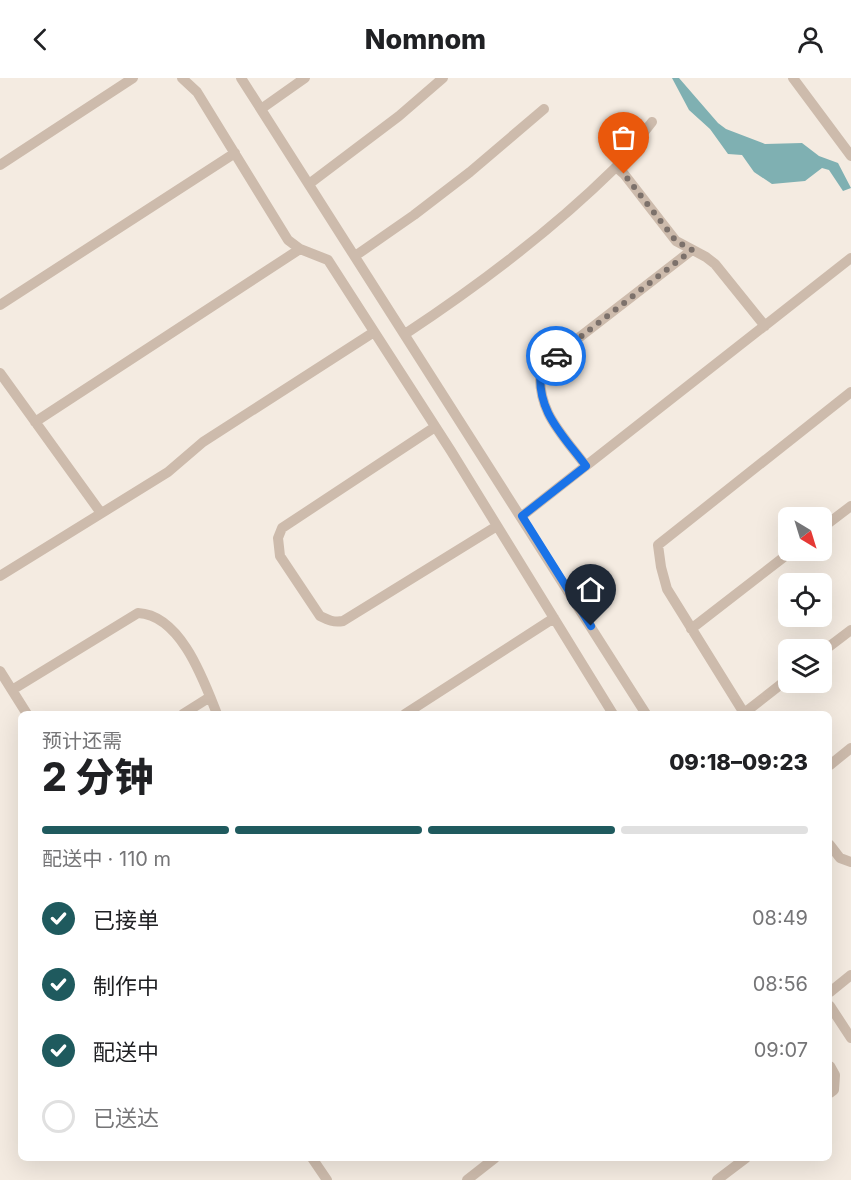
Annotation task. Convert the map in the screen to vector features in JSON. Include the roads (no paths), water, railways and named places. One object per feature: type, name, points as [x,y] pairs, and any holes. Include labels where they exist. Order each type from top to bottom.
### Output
[{"type":"lane","points":[[0,165],[132,78]]},
{"type":"lane","points":[[182,78],[197,92],[288,240],[300,249],[328,260],[497,526],[609,711]]},
{"type":"lane","points":[[241,78],[644,711]]},
{"type":"lane","points":[[261,109],[305,78]]},
{"type":"lane","points":[[309,184],[382,130],[443,78]]},
{"type":"lane","points":[[793,78],[851,156]]},
{"type":"lane","points":[[355,256],[470,172],[544,109]]},
{"type":"lane","points":[[405,334],[461,297],[526,246],[616,167],[652,122]]},
{"type":"lane","points":[[841,142],[851,135]]},
{"type":"lane","points":[[0,305],[235,153]]},
{"type":"lane","points":[[616,167],[624,174],[676,241],[706,257],[719,267],[765,326]]},
{"type":"lane","points":[[35,422],[300,249]]},
{"type":"lane","points":[[586,466],[547,413],[540,390],[541,367],[692,250]]},
{"type":"lane","points":[[522,516],[851,258]]},
{"type":"lane","points":[[0,576],[168,472],[203,442],[374,332]]},
{"type":"lane","points":[[0,373],[100,513]]},
{"type":"lane","points":[[742,711],[667,589],[658,545],[851,392]]},
{"type":"lane","points":[[435,427],[282,528],[278,538],[280,556],[320,616],[337,622],[343,621],[497,526]]},
{"type":"lane","points":[[832,520],[851,506]]},
{"type":"lane","points":[[691,629],[779,561]]},
{"type":"lane","points":[[12,690],[138,613],[154,616],[178,636],[199,670],[216,711]]},
{"type":"lane","points":[[410,711],[554,618]]},
{"type":"lane","points":[[832,644],[851,630]]},
{"type":"lane","points":[[0,671],[25,711]]},
{"type":"lane","points":[[748,711],[778,687]]},
{"type":"lane","points":[[188,711],[210,697]]},
{"type":"lane","points":[[832,763],[851,748]]},
{"type":"lane","points":[[832,848],[840,858],[851,862]]},
{"type":"lane","points":[[832,990],[851,975]]},
{"type":"lane","points":[[832,1009],[851,1038]]},
{"type":"lane","points":[[832,1070],[835,1075],[832,1092]]},
{"type":"lane","points":[[314,1161],[327,1180]]},
{"type":"lane","points":[[467,1180],[491,1161]]},
{"type":"lane","points":[[717,1180],[742,1161]]},
{"type":"water","points":[[672,78],[679,78],[718,123],[726,129],[765,144],[802,143],[819,156],[838,163],[851,188],[843,191],[829,170],[822,168],[805,181],[772,184],[754,172],[742,155],[728,154],[710,129],[689,110]]}]
